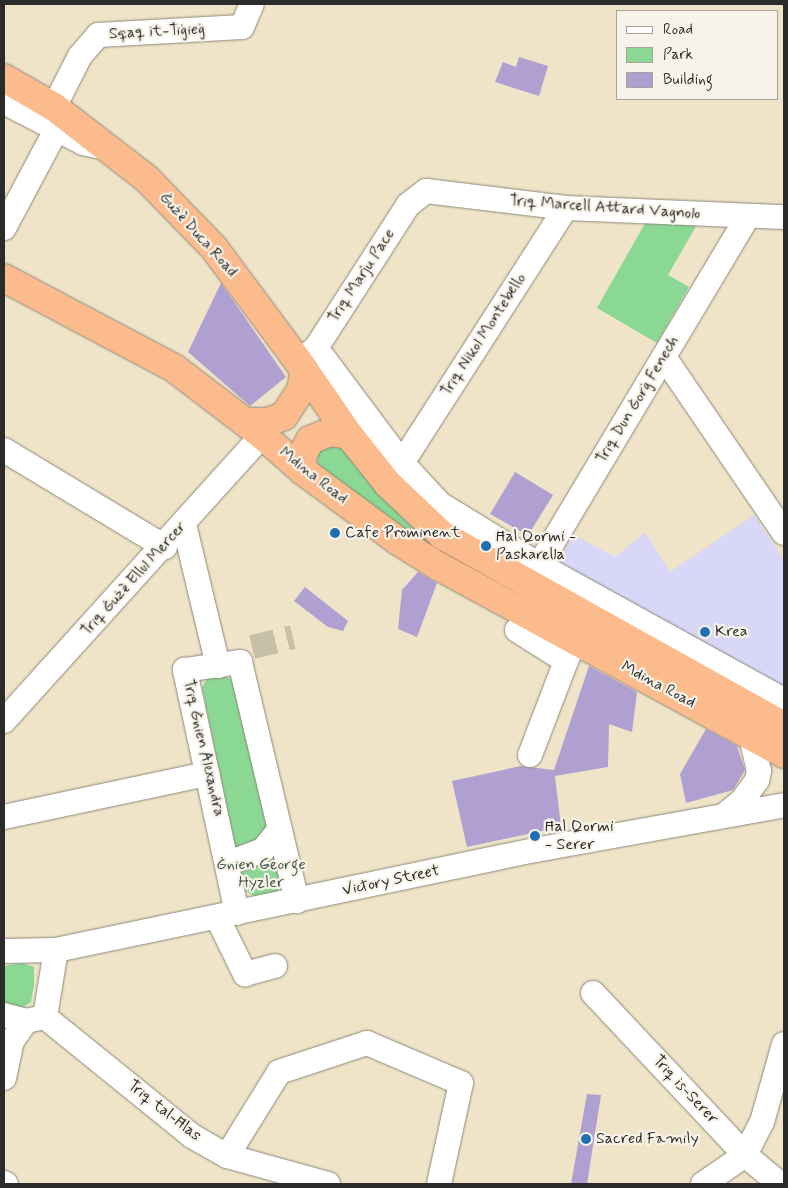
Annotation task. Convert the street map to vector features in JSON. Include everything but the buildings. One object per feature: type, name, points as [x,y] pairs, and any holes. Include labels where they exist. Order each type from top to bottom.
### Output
[{"type":"highway","name":"Ġużè Duca Road","points":[[4,78],[55,119],[109,148],[147,179],[214,248],[306,360],[349,435]]},
{"type":"highway","name":"Mdina Road","points":[[4,278],[174,368],[254,428],[303,471],[406,546],[571,651],[750,735],[784,754]]},
{"type":"highway","points":[[254,428],[284,416],[301,390],[306,360]]},
{"type":"highway","points":[[303,471],[302,456],[310,440],[330,432],[349,435]]},
{"type":"highway","name":"Mdina Road","points":[[349,435],[388,484],[442,534],[534,574],[784,726]]},
{"type":"street","name":"Sqaq it-Tiġieġ","points":[[4,228],[55,119],[80,56],[98,35],[242,27],[252,4]]},
{"type":"street","points":[[4,102],[55,119]]},
{"type":"street","name":"Triq Marju Pace","points":[[306,360],[408,205],[426,191]]},
{"type":"street","name":"Triq Marcell Attard Vagnolo","points":[[426,191],[566,208],[747,218],[784,218]]},
{"type":"street","name":"Triq Nikol Montebello","points":[[402,463],[566,208]]},
{"type":"street","name":"Triq Dun Ġorġ Fenech","points":[[534,574],[747,218]]},
{"type":"street","points":[[664,357],[784,534]]},
{"type":"street","points":[[306,360],[440,504],[534,574],[784,700]]},
{"type":"street","name":"Triq Ġużè Ellul Mercer","points":[[7,713],[165,547],[254,428]]},
{"type":"street","points":[[4,450],[165,547]]},
{"type":"street","name":"Triq Ġnien Alexandra","points":[[184,524],[237,658],[297,901]]},
{"type":"street","points":[[517,630],[571,651],[530,755]]},
{"type":"street","name":"Triq Ġnien Alexandra","points":[[237,658],[185,670],[226,857],[227,915],[245,974],[274,966]]},
{"type":"street","points":[[727,813],[742,801],[757,780],[759,771],[750,735]]},
{"type":"street","points":[[4,816],[208,774]]},
{"type":"street","name":"Victory Street","points":[[4,951],[56,950],[727,813],[784,805]]},
{"type":"street","points":[[226,857],[237,860],[263,850],[279,830]]},
{"type":"street","points":[[4,1078],[12,1041],[36,1019],[56,950]]},
{"type":"street","name":"Triq is-Serer","points":[[593,992],[746,1155],[780,1184]]},
{"type":"street","points":[[4,1014],[36,1019]]},
{"type":"street","name":"Triq tal-Ħlas","points":[[36,1019],[192,1136],[227,1156],[268,1176],[328,1184]]},
{"type":"street","points":[[227,1156],[279,1072],[367,1043],[461,1083],[439,1184]]},
{"type":"street","points":[[703,1184],[746,1155],[762,1122],[784,1044]]},
{"type":"shaded area","points":[[754,515],[784,560],[784,691],[563,571],[560,557],[574,535],[615,557],[645,532],[670,572]]},
{"type":"green space","points":[[648,218],[699,221],[668,275],[689,287],[657,343],[597,308]]},
{"type":"green space","points":[[327,442],[346,449],[377,493],[448,554],[709,697],[401,533],[318,465],[318,451]]},
{"type":"green space","name":"Ġnien George Hyzler","points":[[217,675],[236,680],[283,883],[275,896],[259,899],[244,890],[202,687],[207,679]]},
{"type":"green space","points":[[22,963],[34,967],[34,985],[31,1002],[16,1012],[4,1008],[4,966]]},
{"type":"tunnel","points":[[252,647],[293,637]]},
{"type":"place","name":"Cafe Prominent","points":[[335,533]]},
{"type":"place","name":"Ħal Qormi - Paskarella","points":[[486,546]]},
{"type":"place","name":"Krea","points":[[705,632]]},
{"type":"place","name":"Ħal Qormi - Serer","points":[[535,836]]},
{"type":"place","name":"Sacred Family","points":[[586,1139]]}]
